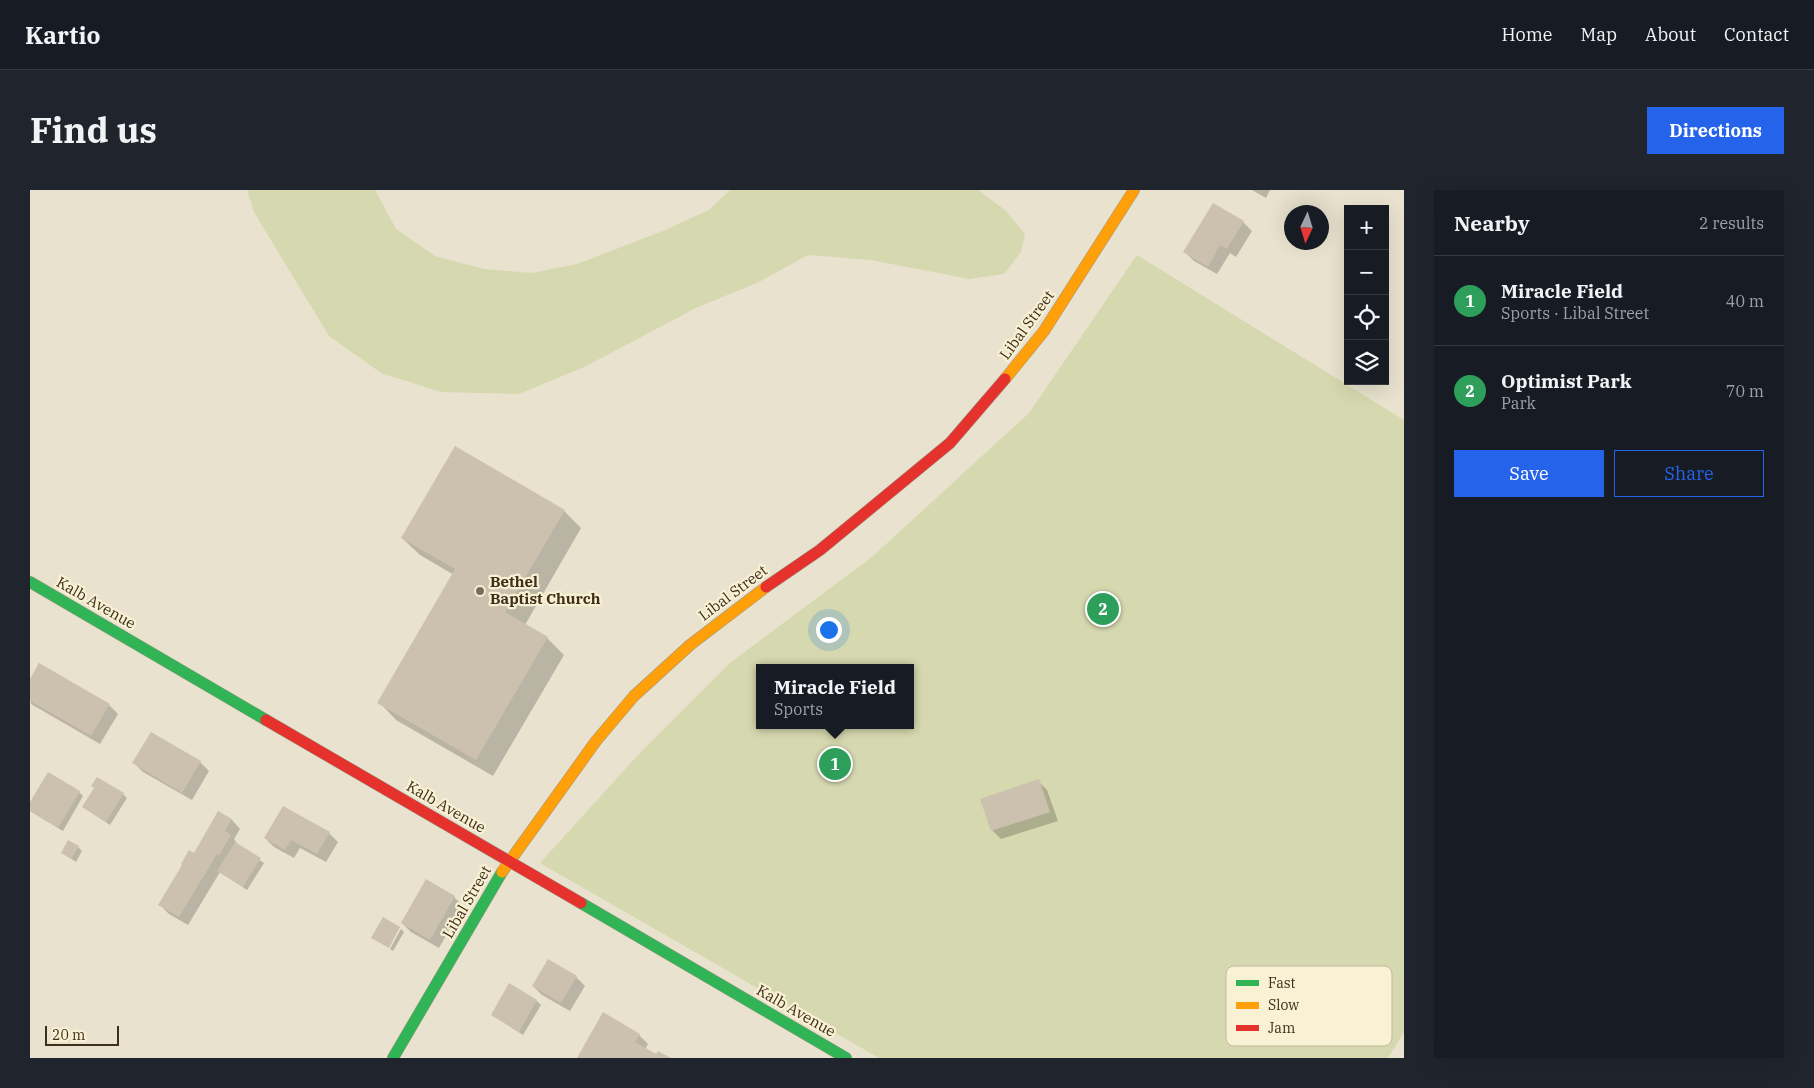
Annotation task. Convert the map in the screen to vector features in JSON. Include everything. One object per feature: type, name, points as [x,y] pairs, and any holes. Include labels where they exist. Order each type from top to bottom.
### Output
[{"type":"street","name":"Libal Street","points":[[393,1058],[508,861],[596,741],[634,696],[690,644],[748,598],[820,550],[950,443],[1044,331],[1134,190]]},
{"type":"street","name":"Kalb Avenue","points":[[30,582],[846,1058]]},
{"type":"green space","points":[[247,190],[375,190],[396,229],[435,256],[484,269],[532,273],[577,264],[663,231],[709,210],[730,190],[978,190],[1005,210],[1025,234],[1021,252],[1004,274],[969,279],[871,260],[808,255],[757,283],[698,307],[584,367],[519,394],[441,392],[381,373],[329,336],[254,212]]},
{"type":"green space","points":[[1137,255],[1344,383],[1344,385],[1347,385],[1404,420],[1404,1032],[1388,1058],[879,1058],[540,863],[638,755],[731,662],[872,557],[1029,413]]},
{"type":"building","points":[[1213,203],[1244,221],[1227,249],[1220,245],[1208,267],[1183,252]]},
{"type":"building","name":"Bethel Baptist Church","points":[[455,446],[565,510],[505,612],[548,637],[476,760],[377,703],[455,569],[401,538]]},
{"type":"building","points":[[39,663],[110,704],[91,736],[30,701],[30,679]]},
{"type":"building","points":[[151,732],[201,761],[182,793],[132,763]]},
{"type":"building","points":[[48,772],[80,791],[58,828],[30,811],[30,802]]},
{"type":"building","points":[[97,777],[124,793],[106,822],[82,807],[94,788],[91,786]]},
{"type":"building","points":[[1039,779],[1050,812],[991,831],[980,799]]},
{"type":"building","points":[[283,806],[330,832],[317,854],[291,840],[285,850],[264,838]]},
{"type":"building","points":[[218,811],[232,819],[225,831],[231,835],[219,855],[217,854],[179,917],[158,905],[189,850],[194,853]]},
{"type":"building","points":[[68,840],[79,846],[71,859],[61,853]]},
{"type":"building","points":[[235,842],[261,858],[243,887],[217,871]]},
{"type":"building","points":[[426,879],[455,896],[430,940],[401,923]]},
{"type":"building","points":[[383,917],[400,927],[389,948],[371,938]]},
{"type":"building","points":[[548,959],[577,976],[561,1003],[532,986]]},
{"type":"building","points":[[509,983],[537,1000],[519,1032],[491,1015]]},
{"type":"building","points":[[603,1012],[640,1034],[635,1042],[656,1054],[658,1051],[671,1058],[577,1058]]},
{"type":"traffic: fast","points":[[30,582],[266,720]]},
{"type":"traffic: fast","points":[[393,1058],[502,872]]},
{"type":"traffic: fast","points":[[581,903],[846,1058]]},
{"type":"traffic: slow","points":[[1005,379],[1044,331],[1134,190]]},
{"type":"traffic: slow","points":[[502,872],[596,741],[634,696],[690,645],[766,587]]},
{"type":"traffic: jam","points":[[766,587],[820,550],[950,443],[1005,379]]},
{"type":"traffic: jam","points":[[266,720],[581,903]]},
{"type":"place","name":"Bethel Baptist Church","points":[[480,591]]},
{"type":"place","name":"Optimist Park","points":[[1103,609]]},
{"type":"place","name":"Miracle Field","points":[[835,764]]}]
